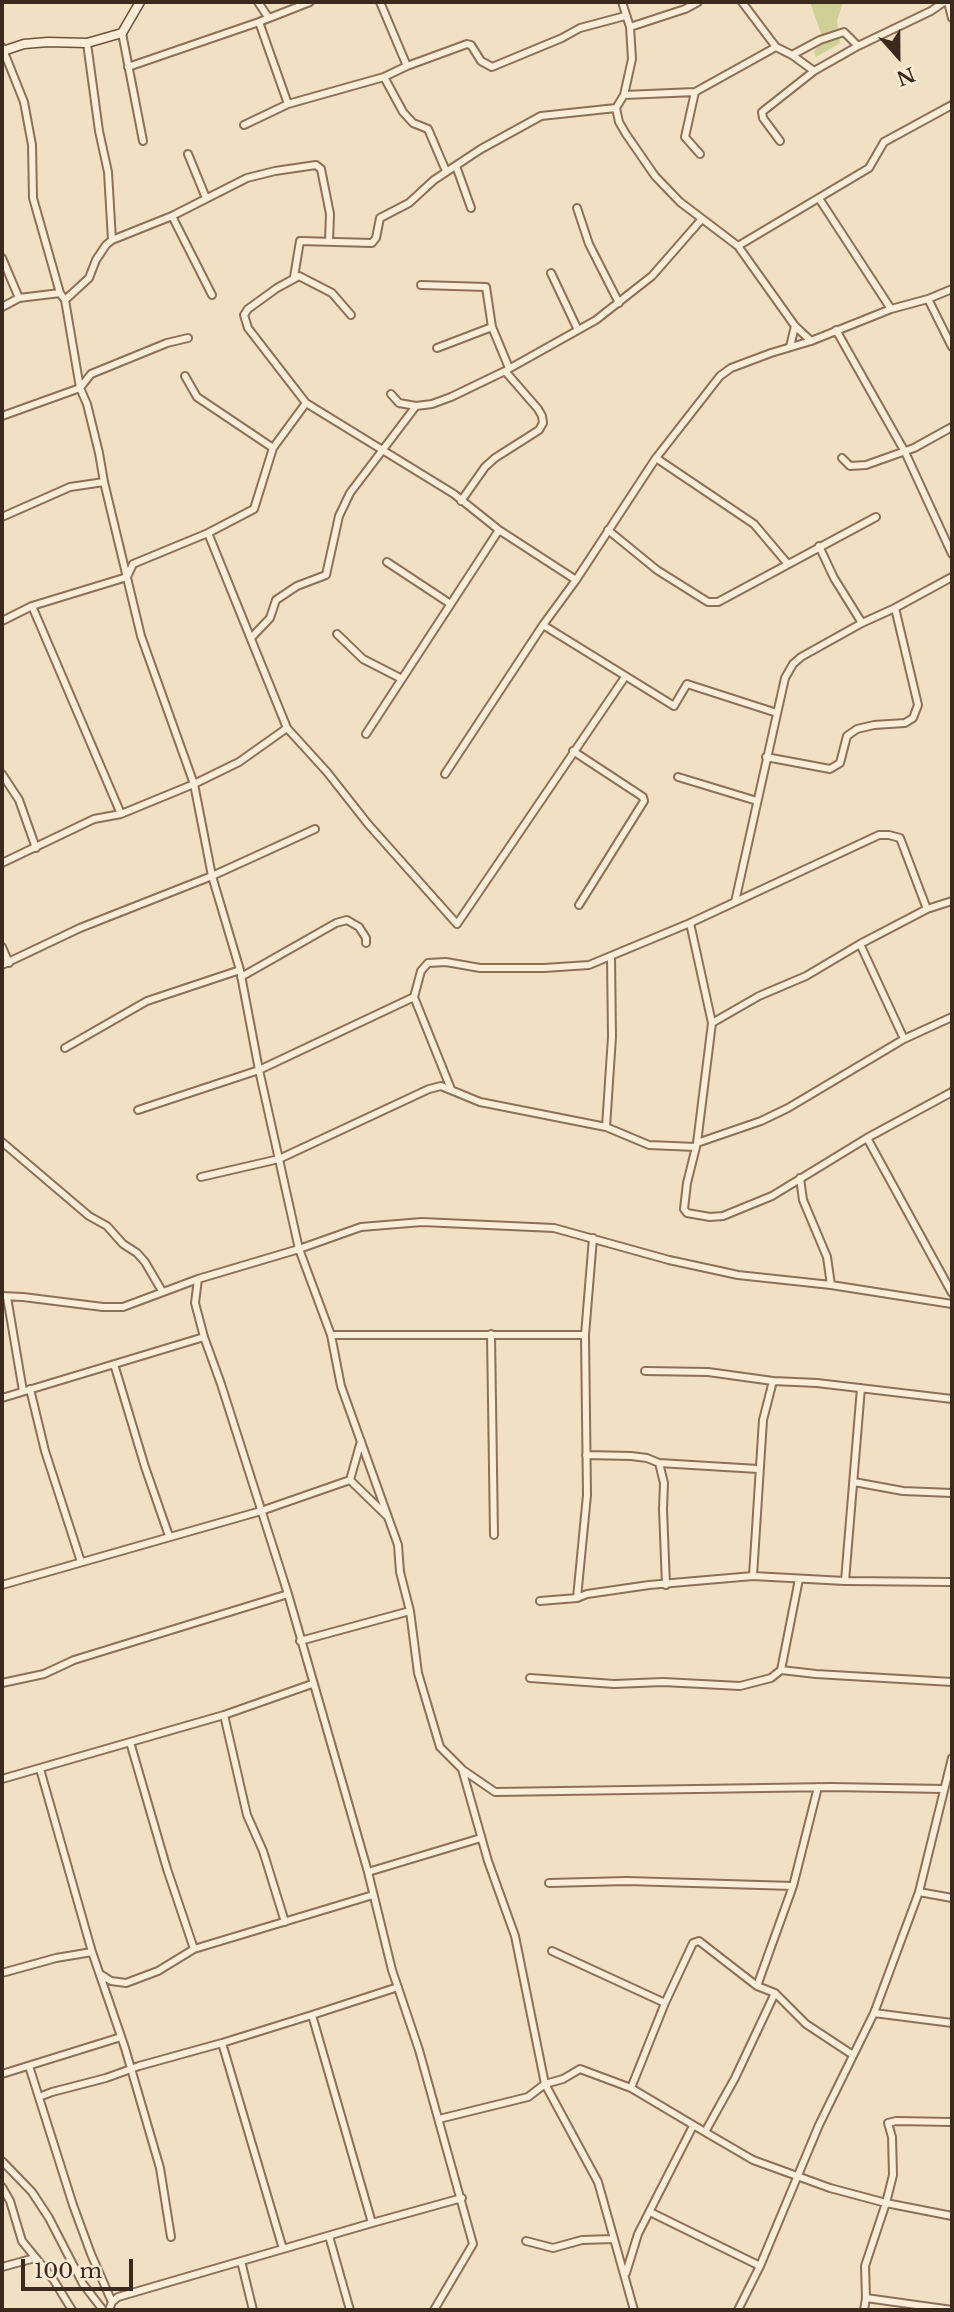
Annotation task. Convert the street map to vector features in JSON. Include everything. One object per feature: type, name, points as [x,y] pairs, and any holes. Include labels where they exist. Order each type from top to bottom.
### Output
[{"type":"street","points":[[140,2],[122,33],[143,141]]},
{"type":"street","points":[[258,2],[268,17]]},
{"type":"street","points":[[128,67],[310,2]]},
{"type":"street","points":[[380,2],[407,66]]},
{"type":"street","points":[[622,2],[630,27],[632,59],[624,95],[617,108],[619,122],[655,176],[701,220],[737,246],[795,326],[811,341]]},
{"type":"street","points":[[630,27],[698,2]]},
{"type":"street","points":[[742,2],[776,47],[814,71]]},
{"type":"street","points":[[780,141],[763,118],[762,112],[814,71],[946,2],[952,18]]},
{"type":"street","points":[[244,125],[288,104],[384,77],[467,44],[471,45],[481,61],[492,67],[580,28],[625,16]]},
{"type":"street","points":[[259,22],[288,104]]},
{"type":"street","points":[[792,55],[820,40],[844,32],[858,46]]},
{"type":"street","points":[[122,33],[87,43],[48,41],[2,49],[24,102],[32,145],[33,198],[60,293],[65,300],[80,388],[87,404],[141,636],[194,784],[212,876],[241,974],[259,1070],[299,1249],[331,1335],[341,1386],[398,1545],[400,1572],[410,1611],[418,1673],[440,1746],[462,1769],[495,1792],[818,1787],[944,1789]]},
{"type":"street","points":[[87,43],[99,131],[108,172],[112,240]]},
{"type":"street","points":[[624,95],[695,92],[776,47]]},
{"type":"street","points":[[384,77],[403,112],[413,123],[428,129],[446,171]]},
{"type":"street","points":[[695,92],[685,138],[700,154]]},
{"type":"street","points":[[737,246],[869,169],[884,142],[952,105]]},
{"type":"street","points":[[294,277],[298,243],[374,241],[380,218],[409,203],[468,156],[541,116],[617,108]]},
{"type":"street","points":[[188,154],[206,198]]},
{"type":"street","points":[[65,300],[89,278],[96,260],[112,240],[172,216],[247,178],[275,171],[316,165],[321,169],[331,214],[329,242]]},
{"type":"street","points":[[456,166],[471,208]]},
{"type":"street","points":[[820,200],[891,309]]},
{"type":"street","points":[[577,208],[589,244],[619,303]]},
{"type":"street","points":[[172,216],[212,295]]},
{"type":"street","points":[[391,394],[399,403],[416,406],[451,397],[578,330],[619,303],[652,276],[701,220]]},
{"type":"street","points":[[2,258],[19,298]]},
{"type":"street","points":[[551,273],[578,330]]},
{"type":"street","points":[[351,315],[332,293],[299,276],[248,309],[244,320],[247,328],[306,403],[461,501],[499,530],[576,580]]},
{"type":"street","points":[[421,285],[486,287],[492,327],[507,369],[542,416],[543,423],[539,430],[485,467],[461,501]]},
{"type":"street","points":[[445,774],[656,458],[720,376],[732,368],[952,289]]},
{"type":"street","points":[[2,307],[19,298],[60,293]]},
{"type":"street","points":[[928,299],[952,347]]},
{"type":"street","points":[[790,347],[795,326]]},
{"type":"street","points":[[437,348],[492,327]]},
{"type":"street","points":[[836,330],[905,452],[952,554]]},
{"type":"street","points":[[2,416],[80,388],[91,374],[167,343],[188,338]]},
{"type":"street","points":[[185,376],[197,397],[273,448]]},
{"type":"street","points":[[2,621],[32,606],[127,577],[133,564],[208,533],[254,509],[273,448],[306,403]]},
{"type":"street","points":[[251,638],[270,618],[276,600],[297,586],[326,575],[339,516],[350,493],[416,406]]},
{"type":"street","points":[[842,458],[850,466],[857,467],[905,452],[952,427]]},
{"type":"street","points":[[656,458],[754,524],[787,563]]},
{"type":"street","points":[[2,517],[70,487],[104,482]]},
{"type":"street","points":[[608,530],[657,570],[708,602],[718,602],[876,517]]},
{"type":"street","points":[[366,734],[499,530]]},
{"type":"street","points":[[208,533],[287,729],[457,923],[625,677]]},
{"type":"street","points":[[819,546],[834,578],[862,623]]},
{"type":"street","points":[[387,562],[449,603]]},
{"type":"street","points":[[735,902],[785,678],[793,664],[862,623],[952,577]]},
{"type":"street","points":[[32,606],[121,814]]},
{"type":"street","points":[[766,757],[830,769],[839,763],[847,737],[857,729],[905,723],[913,718],[918,705],[895,608]]},
{"type":"street","points":[[543,625],[674,706],[687,684],[777,713]]},
{"type":"street","points":[[337,634],[363,659],[402,679]]},
{"type":"street","points":[[2,863],[94,818],[121,814],[194,784],[239,762],[287,729]]},
{"type":"street","points":[[573,751],[643,797],[644,801],[579,905]]},
{"type":"street","points":[[2,774],[19,800],[36,848]]},
{"type":"street","points":[[678,777],[758,801]]},
{"type":"street","points":[[2,947],[6,964],[80,928],[212,876],[315,829]]},
{"type":"street","points":[[451,1089],[414,998],[421,971],[433,962],[480,968],[589,965],[690,923],[879,835],[900,838],[927,909]]},
{"type":"street","points":[[712,1023],[760,996],[806,976],[927,909],[952,903]]},
{"type":"street","points":[[65,1048],[147,1001],[241,974],[336,923],[346,920],[353,922],[366,938],[366,943]]},
{"type":"street","points":[[690,923],[712,1023],[696,1145],[684,1205],[687,1213],[723,1216],[772,1196],[867,1138],[952,1092]]},
{"type":"street","points":[[860,944],[904,1040]]},
{"type":"street","points":[[606,1127],[612,1037],[611,956]]},
{"type":"street","points":[[138,1110],[259,1070],[414,998]]},
{"type":"street","points":[[201,1177],[279,1159],[429,1089],[441,1086],[480,1102],[606,1127],[649,1145],[696,1145],[788,1108],[904,1040],[952,1017]]},
{"type":"street","points":[[867,1138],[952,1293]]},
{"type":"street","points":[[2,1142],[137,1253],[162,1292]]},
{"type":"street","points":[[800,1178],[803,1200],[827,1257],[831,1285]]},
{"type":"street","points":[[81,1562],[27,1390],[5,1297],[122,1307],[198,1279],[299,1249],[360,1227],[422,1222],[554,1228],[669,1260],[738,1275],[831,1285],[952,1304]]},
{"type":"street","points":[[577,1598],[587,1495],[585,1335],[593,1238]]},
{"type":"street","points":[[198,1279],[195,1303],[204,1337],[222,1384],[288,1594],[473,2244],[434,2310]]},
{"type":"street","points":[[331,1335],[585,1335]]},
{"type":"street","points":[[491,1335],[494,1535]]},
{"type":"street","points":[[2,1398],[204,1337]]},
{"type":"street","points":[[114,1363],[169,1536]]},
{"type":"street","points":[[645,1371],[708,1373],[952,1399]]},
{"type":"street","points":[[753,1576],[762,1420],[772,1381]]},
{"type":"street","points":[[845,1581],[861,1388]]},
{"type":"street","points":[[350,1480],[362,1440]]},
{"type":"street","points":[[586,1455],[631,1456],[659,1463],[758,1469]]},
{"type":"street","points":[[659,1463],[664,1483],[666,1585]]},
{"type":"street","points":[[2,1585],[261,1511],[350,1480]]},
{"type":"street","points":[[350,1480],[389,1517]]},
{"type":"street","points":[[854,1482],[904,1490],[952,1493]]},
{"type":"street","points":[[540,1601],[577,1598],[587,1594],[649,1585],[753,1576],[845,1581],[952,1582]]},
{"type":"street","points":[[530,1678],[614,1684],[663,1682],[740,1686],[771,1678],[781,1670],[799,1579]]},
{"type":"street","points":[[2,1683],[44,1674],[74,1660],[288,1594]]},
{"type":"street","points":[[300,1641],[410,1611]]},
{"type":"street","points":[[781,1670],[952,1682]]},
{"type":"street","points":[[2,1779],[224,1715],[312,1684]]},
{"type":"street","points":[[224,1715],[247,1815],[285,1922]]},
{"type":"street","points":[[130,1742],[163,1857],[194,1949]]},
{"type":"street","points":[[738,2310],[760,2266],[819,2125],[874,2013],[919,1892],[952,1758]]},
{"type":"street","points":[[40,1769],[92,1952],[121,2036],[160,2168],[171,2237]]},
{"type":"street","points":[[462,1769],[481,1838],[515,1936],[545,2084],[598,2182],[634,2310]]},
{"type":"street","points":[[757,1986],[793,1886],[818,1787]]},
{"type":"street","points":[[368,1872],[481,1838]]},
{"type":"street","points":[[549,1883],[626,1881],[793,1886]]},
{"type":"street","points":[[919,1892],[952,1898]]},
{"type":"street","points":[[99,1973],[111,1981],[126,1983],[158,1971],[194,1949],[373,1895]]},
{"type":"street","points":[[631,2088],[693,1943],[699,1941],[757,1986],[775,1993],[806,2024],[853,2055]]},
{"type":"street","points":[[552,1951],[666,2003]]},
{"type":"street","points":[[2,1973],[56,1958],[92,1952]]},
{"type":"street","points":[[39,2097],[398,1987]]},
{"type":"street","points":[[705,2133],[735,2078],[775,1993]]},
{"type":"street","points":[[874,2013],[952,2023]]},
{"type":"street","points":[[312,2015],[372,2223]]},
{"type":"street","points":[[2,2074],[121,2036]]},
{"type":"street","points":[[222,2043],[283,2249]]},
{"type":"street","points":[[29,2066],[73,2205],[112,2302]]},
{"type":"street","points":[[439,2119],[528,2097],[545,2084],[563,2079],[580,2069],[631,2088],[753,2160],[850,2194],[952,2216]]},
{"type":"street","points":[[864,2310],[865,2266],[886,2203],[892,2175],[892,2137],[888,2123],[952,2122]]},
{"type":"street","points":[[625,2275],[638,2234],[693,2126]]},
{"type":"street","points":[[2,2161],[32,2192],[49,2218],[83,2284],[103,2310]]},
{"type":"street","points":[[2,2187],[10,2201],[22,2241],[53,2279],[72,2310]]},
{"type":"street","points":[[109,2310],[118,2297],[462,2198]]},
{"type":"street","points":[[650,2212],[760,2266]]},
{"type":"street","points":[[329,2236],[350,2310]]},
{"type":"street","points":[[526,2241],[553,2248],[582,2240],[613,2239]]},
{"type":"street","points":[[2,2267],[35,2258]]},
{"type":"street","points":[[241,2261],[253,2310]]},
{"type":"street","points":[[866,2298],[952,2310]]},
{"type":"green space","points":[[810,2],[843,2],[837,21],[840,43],[816,57],[814,52],[823,39]]}]
